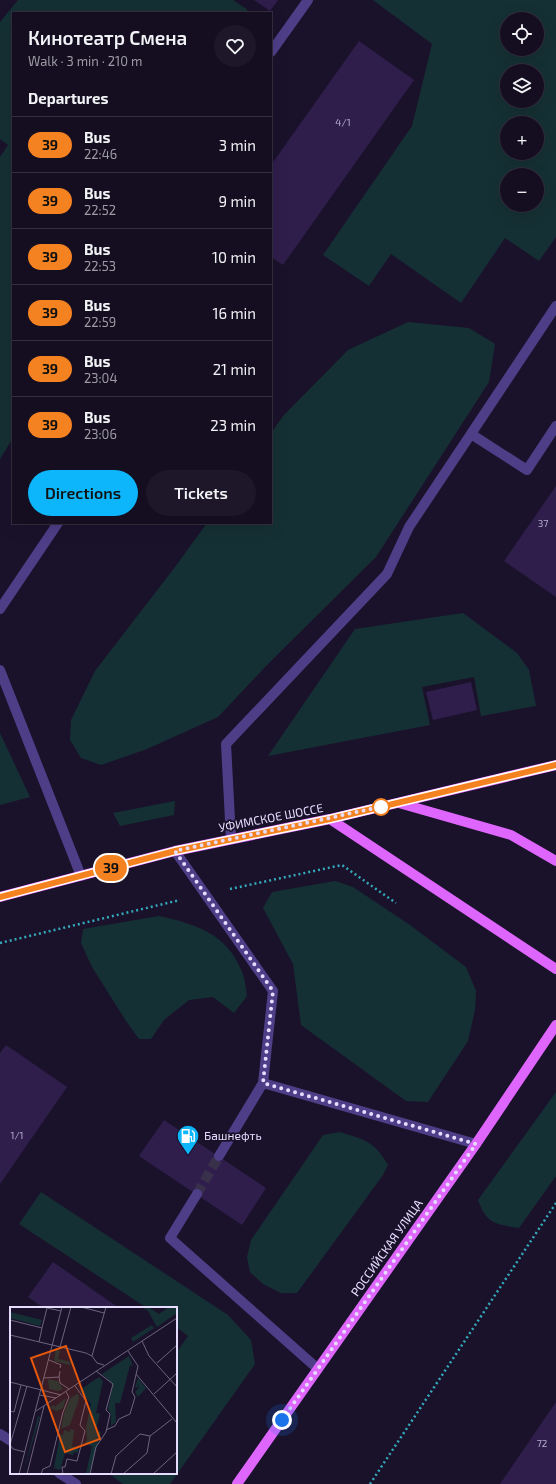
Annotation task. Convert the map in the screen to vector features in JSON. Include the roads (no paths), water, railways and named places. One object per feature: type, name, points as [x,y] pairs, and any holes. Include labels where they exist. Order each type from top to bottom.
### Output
[{"type":"main road","points":[[330,819],[556,765]]},
{"type":"main road","points":[[399,803],[511,835],[556,861]]},
{"type":"main road","name":"УФИМСКОЕ ШОССЕ","points":[[0,897],[175,851],[330,819],[556,969]]},
{"type":"main road","name":"РОССИЙСКАЯ УЛИЦА","points":[[237,1484],[476,1144],[556,1025]]},
{"type":"street","points":[[272,51],[308,0]]},
{"type":"street","points":[[231,839],[226,744],[387,574],[409,527],[556,306]]},
{"type":"street","points":[[471,434],[527,470],[556,426]]},
{"type":"street","points":[[0,609],[57,524]]},
{"type":"street","points":[[0,670],[81,876]]},
{"type":"street","points":[[175,851],[273,991],[263,1083],[219,1156]]},
{"type":"street","points":[[263,1083],[476,1144]]},
{"type":"street","points":[[196,1194],[170,1238],[318,1369]]},
{"type":"street","points":[[0,1434],[10,1440]]},
{"type":"street","points":[[61,1474],[76,1484]]},
{"type":"tunnel","points":[[197,1194],[219,1156]]},
{"type":"place","name":"Башнефть","points":[[188,1156]]}]
